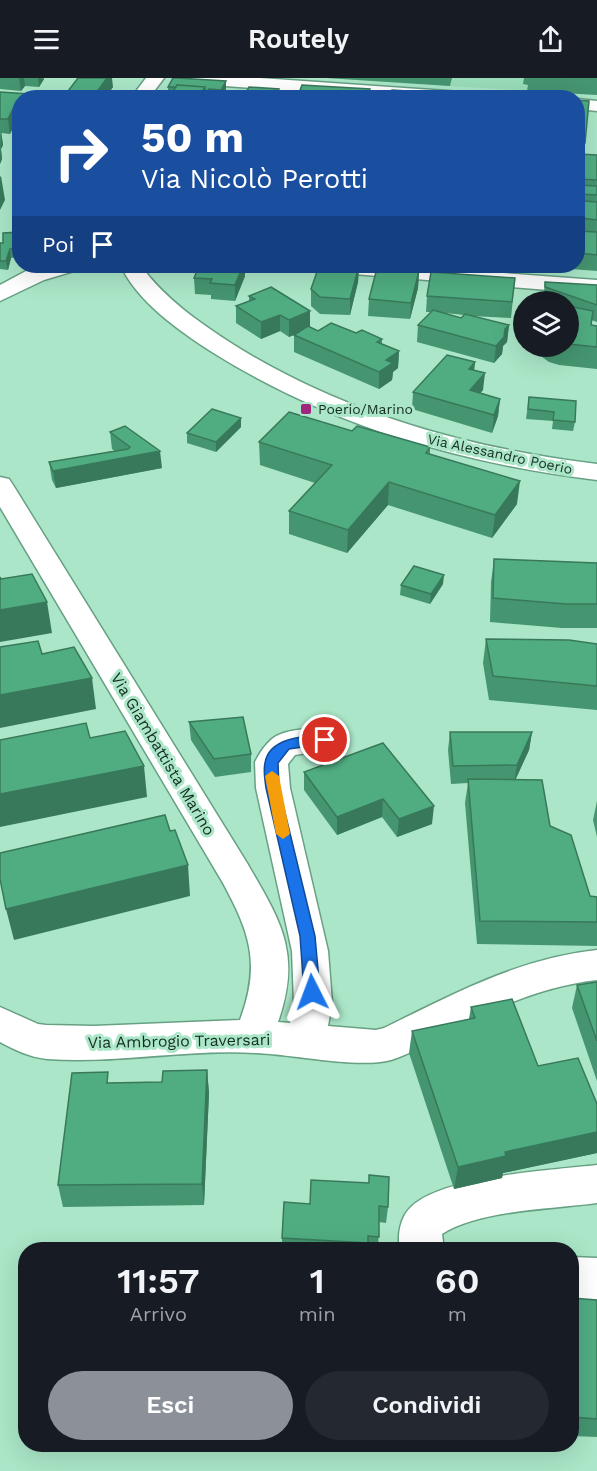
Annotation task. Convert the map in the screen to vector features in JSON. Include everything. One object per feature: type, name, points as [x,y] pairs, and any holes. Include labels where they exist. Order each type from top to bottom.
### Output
[{"type":"street","points":[[183,78],[359,90]]},
{"type":"street","points":[[0,294],[43,273]]},
{"type":"street","name":"Via Alessandro Poerio","points":[[136,273],[166,306],[196,330],[229,353],[290,388],[371,421],[431,441],[511,459],[597,472]]},
{"type":"street","points":[[418,273],[597,287]]},
{"type":"street","name":"Via Giambattista Marino","points":[[0,485],[235,873],[262,925],[273,957],[273,970],[268,997],[255,1036]]},
{"type":"street","points":[[306,1040],[313,1003],[310,951],[273,788],[272,762],[284,746],[304,741],[325,740]]},
{"type":"street","name":"Via Ambrogio Traversari","points":[[0,1023],[32,1040],[54,1043],[255,1036],[365,1047],[384,1046],[524,980],[565,967],[597,964]]},
{"type":"street","points":[[421,1242],[422,1226],[430,1217],[450,1208],[503,1196],[597,1184]]},
{"type":"street","points":[[579,1278],[597,1279]]},
{"type":"shaded area","points":[[326,78],[597,78],[597,95],[585,94],[585,90],[515,90]]},
{"type":"building","points":[[78,78],[107,78],[98,90],[69,90]]},
{"type":"building","points":[[173,78],[226,81],[221,90],[205,90],[205,87],[177,85],[168,87]]},
{"type":"building","points":[[177,85],[205,87],[203,90],[174,90]]},
{"type":"building","points":[[302,85],[370,89],[370,90],[300,90]]},
{"type":"building","points":[[249,87],[279,89],[278,90],[247,90]]},
{"type":"building","points":[[0,92],[12,93],[12,111],[8,119],[0,119]]},
{"type":"building","points":[[585,101],[589,101],[585,143]]},
{"type":"building","points":[[585,154],[597,155],[597,180],[585,179]]},
{"type":"building","points":[[585,185],[597,186],[597,195],[585,194]]},
{"type":"building","points":[[585,201],[597,202],[597,220],[585,218]]},
{"type":"building","points":[[585,231],[597,232],[597,255],[585,254]]},
{"type":"building","points":[[12,232],[12,249],[6,261],[0,261],[0,243],[3,243],[3,233]]},
{"type":"building","points":[[196,273],[240,273],[235,285],[210,283],[212,279],[194,278]]},
{"type":"building","points":[[317,273],[357,273],[350,299],[320,297],[311,289]]},
{"type":"building","points":[[376,273],[418,273],[411,303],[369,299]]},
{"type":"building","points":[[431,273],[515,278],[512,302],[427,296]]},
{"type":"building","points":[[545,282],[597,285],[597,305],[579,299],[579,291],[557,291],[545,287]]},
{"type":"building","points":[[271,287],[310,311],[289,320],[280,315],[261,322],[236,306],[255,299],[249,296]]},
{"type":"building","points":[[579,308],[593,311],[591,325],[597,326],[597,347],[579,345]]},
{"type":"building","points":[[433,310],[461,318],[465,314],[509,325],[505,329],[504,337],[496,346],[418,325]]},
{"type":"building","points":[[331,323],[356,333],[362,330],[382,339],[377,342],[399,351],[386,360],[393,363],[379,372],[294,335],[308,326],[318,331]]},
{"type":"building","points":[[447,355],[475,362],[469,369],[485,373],[470,390],[500,399],[494,415],[413,392]]},
{"type":"building","points":[[529,397],[576,401],[575,422],[553,420],[554,412],[528,409]]},
{"type":"building","points":[[212,409],[241,418],[216,442],[187,433]]},
{"type":"building","points":[[289,412],[352,431],[357,426],[430,447],[426,453],[520,481],[495,515],[389,482],[348,530],[289,511],[332,465],[259,442]]},
{"type":"building","points":[[125,426],[160,451],[53,471],[49,462],[128,449],[130,447],[110,432]]},
{"type":"building","points":[[494,559],[597,563],[597,604],[493,598]]},
{"type":"building","points":[[414,566],[444,575],[431,594],[401,585]]},
{"type":"building","points":[[32,574],[47,602],[0,610],[0,577],[1,579]]},
{"type":"building","points":[[486,639],[569,640],[597,644],[597,686],[493,676]]},
{"type":"building","points":[[38,641],[42,654],[74,647],[92,678],[0,695],[0,647]]},
{"type":"building","points":[[243,717],[251,754],[214,759],[189,722]]},
{"type":"building","points":[[86,723],[90,738],[125,731],[144,766],[0,794],[0,740]]},
{"type":"building","points":[[450,732],[532,732],[517,765],[453,766]]},
{"type":"building","points":[[383,743],[434,806],[399,819],[383,799],[337,817],[304,772]]},
{"type":"building","points":[[468,779],[542,780],[550,826],[571,835],[590,896],[597,897],[597,922],[480,921]]},
{"type":"building","points":[[165,815],[170,831],[175,830],[188,865],[6,909],[0,879],[0,853]]},
{"type":"building","points":[[597,982],[597,1041],[577,985]]},
{"type":"building","points":[[512,999],[538,1066],[578,1058],[597,1104],[597,1132],[505,1152],[506,1156],[458,1167],[412,1031],[475,1018],[471,1007]]},
{"type":"building","points":[[207,1070],[202,1184],[58,1185],[72,1073],[108,1072],[107,1083],[162,1082],[163,1071]]},
{"type":"building","points":[[369,1175],[389,1177],[388,1207],[379,1206],[379,1237],[368,1236],[368,1242],[282,1238],[284,1202],[310,1204],[311,1180],[369,1183]]},
{"type":"building","points":[[579,1299],[597,1300],[597,1419],[579,1418]]},
{"type":"slow traffic","points":[[272,776],[283,834]]},
{"type":"place","name":"Poerio/Marino","points":[[306,409]]},
{"type":"route","points":[[312,992],[308,936],[273,788],[272,762],[284,746],[304,741],[325,740]]}]
